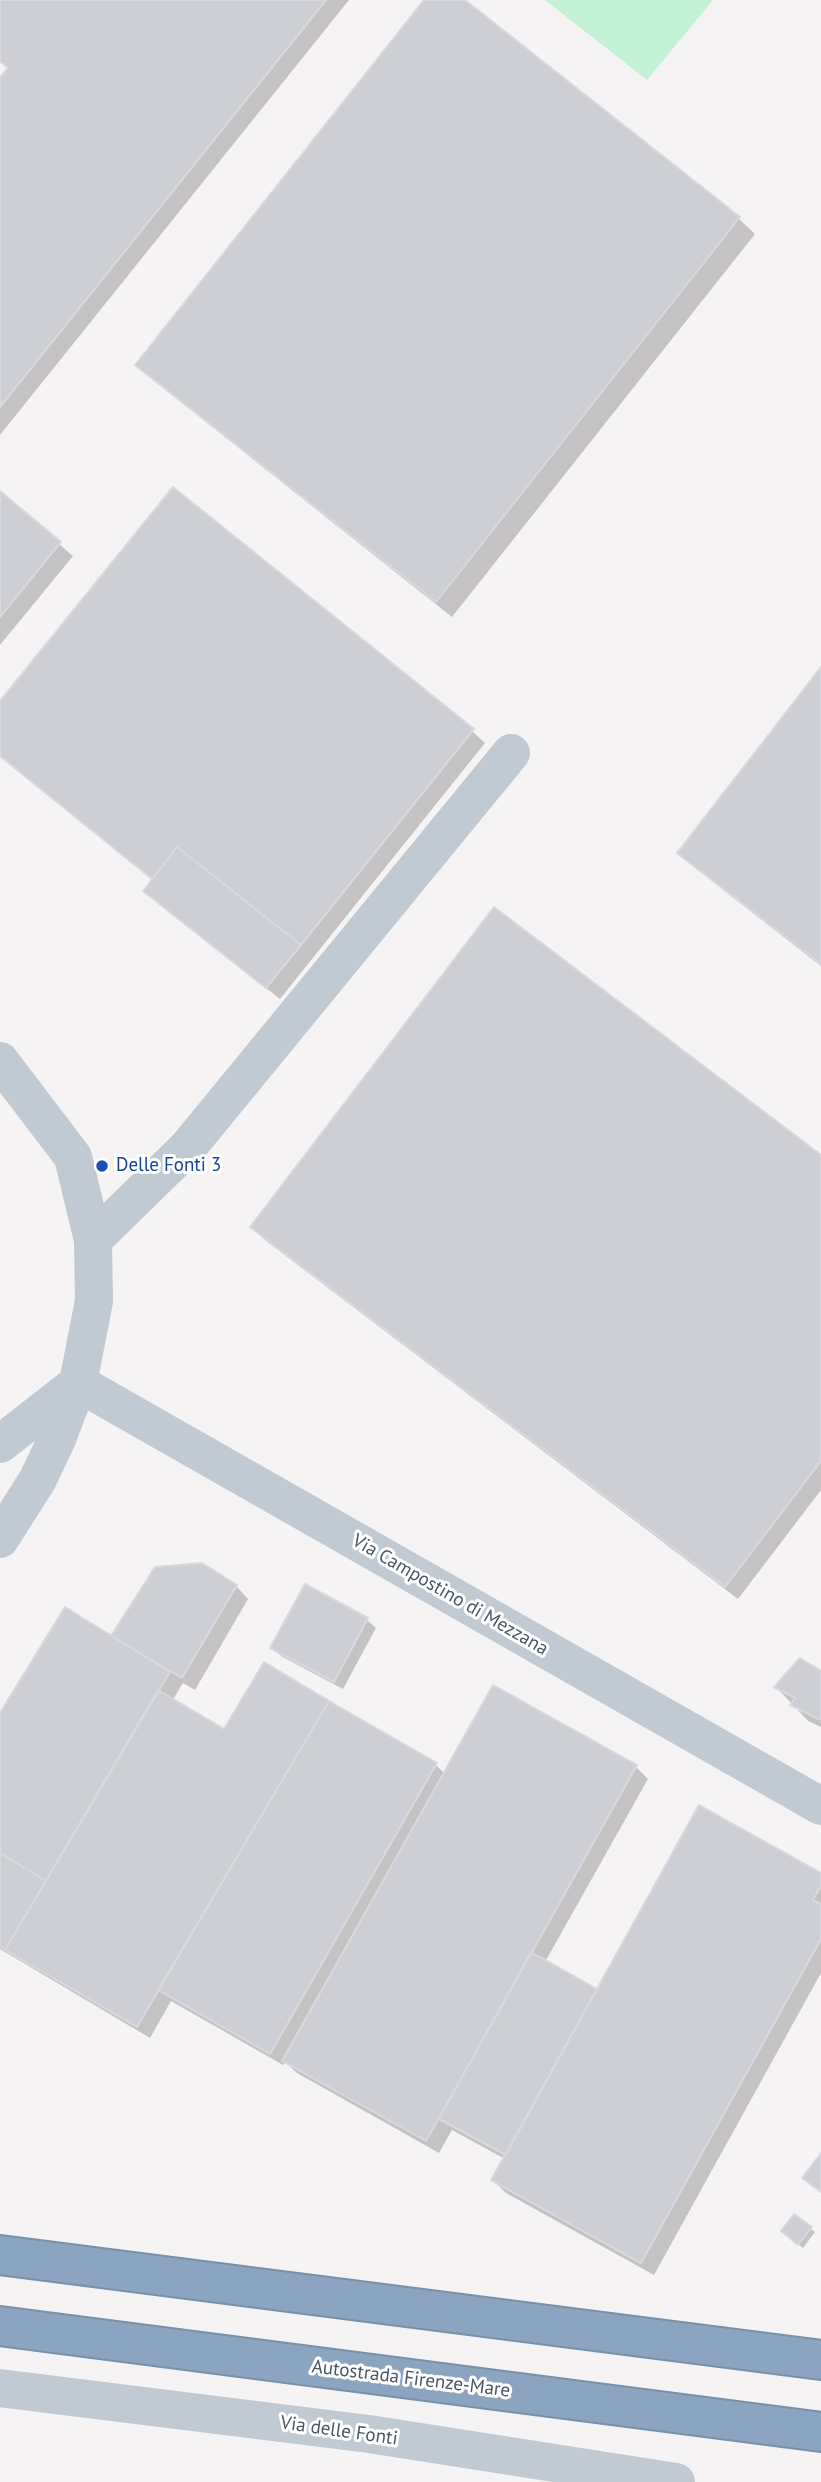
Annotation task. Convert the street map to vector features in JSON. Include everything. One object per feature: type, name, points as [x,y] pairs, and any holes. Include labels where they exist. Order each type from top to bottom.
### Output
[{"type":"highway","points":[[0,2255],[821,2360]]},
{"type":"highway","name":"Autostrada Firenze-Mare","points":[[0,2326],[821,2432]]},
{"type":"street","points":[[93,1240],[188,1147],[511,753]]},
{"type":"street","points":[[0,1060],[73,1157],[93,1240],[94,1301],[78,1383],[57,1439],[38,1479],[0,1539]]},
{"type":"street","points":[[0,1444],[78,1383]]},
{"type":"street","name":"Via Campostino di Mezzana","points":[[78,1383],[821,1806]]},
{"type":"street","name":"Via delle Fonti","points":[[0,2388],[369,2434],[676,2482]]},
{"type":"green space","points":[[545,0],[713,0],[647,80]]},
{"type":"building","points":[[0,0],[326,0],[0,407],[0,78],[8,68],[0,61]]},
{"type":"building","points":[[424,0],[465,0],[740,217],[436,602],[135,365]]},
{"type":"building","points":[[173,487],[474,729],[301,945],[177,847],[152,879],[0,756],[0,701]]},
{"type":"building","points":[[0,491],[61,542],[0,617]]},
{"type":"building","points":[[821,667],[821,964],[677,853]]},
{"type":"building","points":[[177,847],[301,945],[266,988],[143,891]]},
{"type":"building","points":[[494,907],[821,1155],[821,1461],[725,1587],[250,1227]]},
{"type":"building","points":[[202,1563],[237,1585],[182,1678],[111,1636],[155,1567]]},
{"type":"building","points":[[305,1584],[368,1618],[334,1682],[270,1648]]},
{"type":"building","points":[[65,1607],[170,1672],[46,1881],[0,1853],[0,1713]]},
{"type":"building","points":[[800,1658],[821,1671],[821,1720],[790,1705],[795,1698],[774,1687]]},
{"type":"building","points":[[264,1662],[329,1701],[137,2027],[5,1950],[158,1690],[224,1729]]},
{"type":"building","points":[[493,1685],[637,1765],[426,2141],[282,2061]]},
{"type":"building","points":[[329,1701],[437,1763],[270,2054],[158,1990]]},
{"type":"building","points":[[699,1805],[821,1873],[821,1886],[813,1900],[821,1904],[821,1939],[641,2263],[491,2180]]},
{"type":"building","points":[[0,1853],[46,1881],[5,1950],[0,1947]]},
{"type":"building","points":[[531,1952],[597,1989],[506,2155],[439,2119]]},
{"type":"building","points":[[821,2153],[821,2192],[802,2178]]},
{"type":"building","points":[[794,2214],[812,2227],[798,2245],[781,2231]]},
{"type":"place","name":"Delle Fonti 3","points":[[102,1166]]}]
